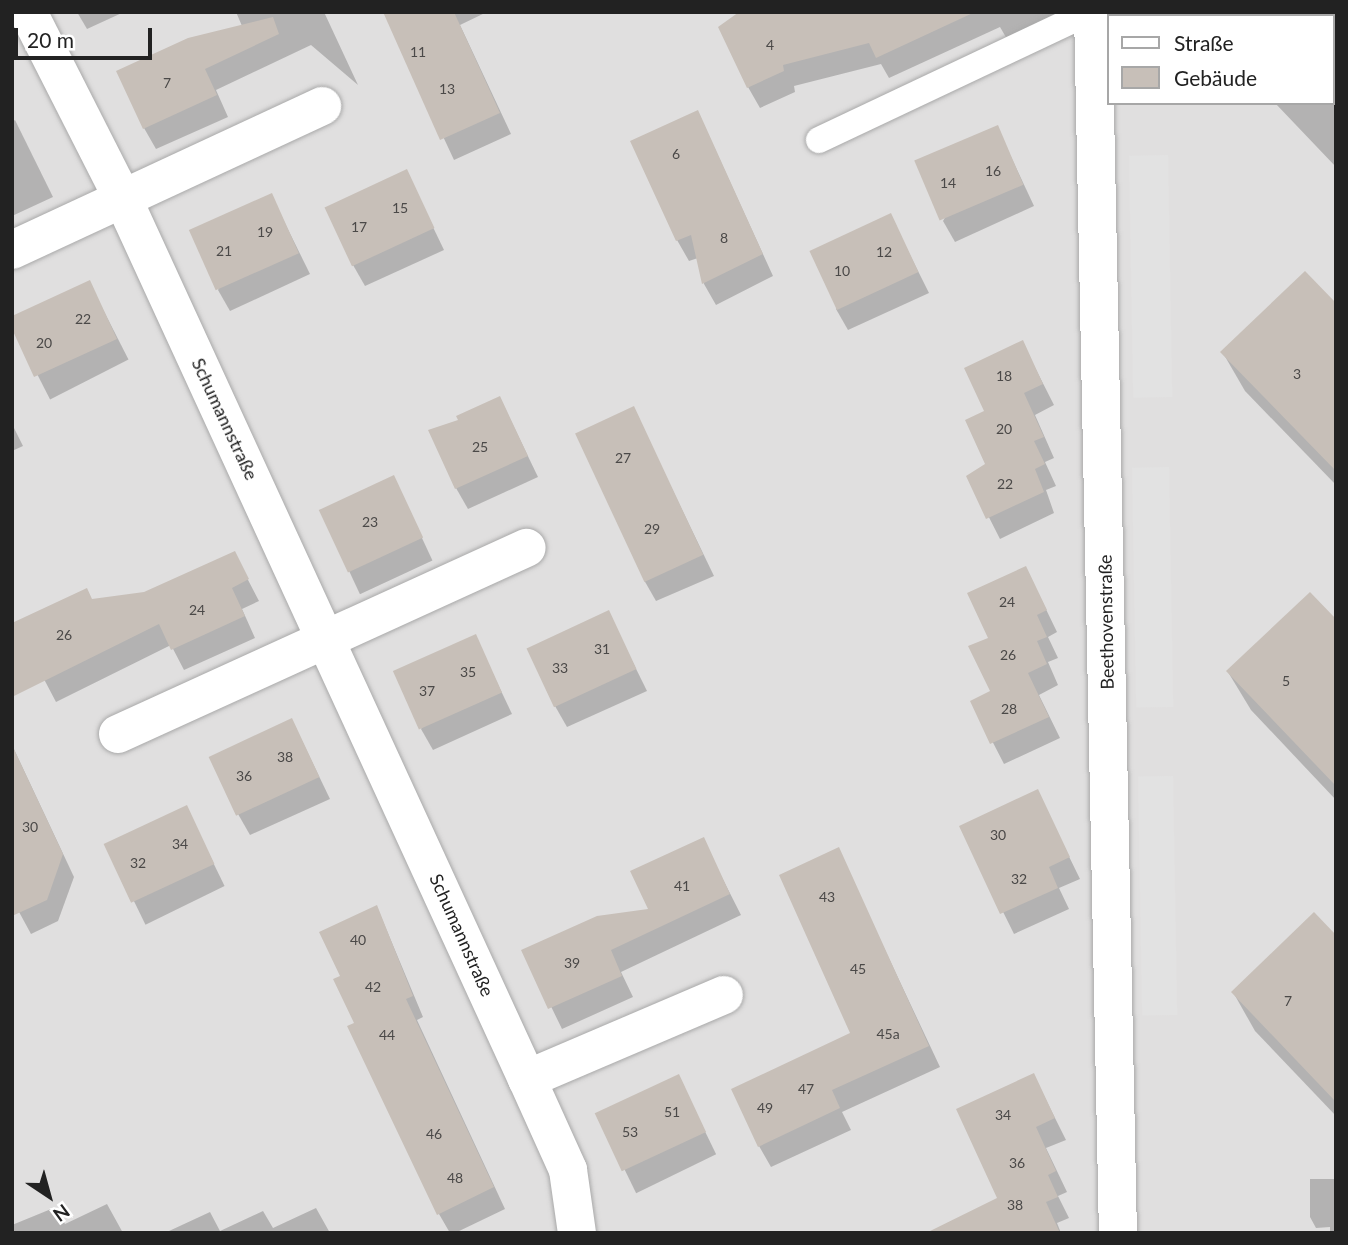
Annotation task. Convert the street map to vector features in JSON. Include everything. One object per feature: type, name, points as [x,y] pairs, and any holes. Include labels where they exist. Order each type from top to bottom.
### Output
[{"type":"street","name":"Schumannstraße","points":[[29,12],[123,199],[328,639],[568,1170],[577,1233]]},
{"type":"street","name":"Beethovenstraße","points":[[1092,12],[1118,1233]]},
{"type":"street","points":[[12,250],[322,106]]},
{"type":"street","points":[[118,734],[527,548]]},
{"type":"street","points":[[527,1079],[724,995]]},
{"type":"lane","points":[[819,140],[1092,12]]},
{"type":"shaded area","points":[[12,12],[1336,12],[1336,1233],[12,1233]]},
{"type":"shaded area","points":[[1168,155],[1172,397],[1133,398],[1129,156]]},
{"type":"shaded area","points":[[1169,467],[1173,707],[1136,708],[1132,468]]},
{"type":"shaded area","points":[[1173,776],[1177,1015],[1142,1016],[1138,777]]},
{"type":"building","points":[[383,12],[454,12],[500,113],[440,140]]},
{"type":"building","points":[[739,12],[975,12],[876,58],[869,43],[783,65],[784,71],[747,88],[718,27]]},
{"type":"building","points":[[273,17],[279,34],[205,69],[217,95],[143,129],[116,71],[188,38]]},
{"type":"building","points":[[698,110],[763,254],[702,284],[691,235],[676,241],[630,141]]},
{"type":"building","points":[[998,125],[1023,185],[940,220],[914,161]]},
{"type":"building","points":[[407,169],[434,228],[352,266],[325,207]]},
{"type":"building","points":[[272,193],[299,253],[216,290],[189,230]]},
{"type":"building","points":[[891,213],[918,272],[837,310],[809,251]]},
{"type":"building","points":[[1305,271],[1336,303],[1336,471],[1220,352]]},
{"type":"building","points":[[90,280],[117,339],[34,377],[12,329],[12,316]]},
{"type":"building","points":[[1023,340],[1043,384],[1024,393],[1044,437],[1034,441],[1045,464],[1035,469],[1044,492],[986,519],[966,476],[985,464],[965,420],[984,411],[964,368]]},
{"type":"building","points":[[500,396],[528,456],[455,489],[428,430],[458,420],[456,416]]},
{"type":"building","points":[[634,406],[703,555],[644,582],[575,433]]},
{"type":"building","points":[[394,475],[423,538],[348,573],[319,510]]},
{"type":"building","points":[[235,551],[249,579],[232,588],[245,616],[171,650],[159,624],[12,697],[12,623],[87,588],[92,599],[144,592]]},
{"type":"building","points":[[1026,566],[1047,610],[1037,615],[1047,637],[1037,641],[1047,664],[1028,673],[1049,717],[990,744],[970,701],[990,691],[968,646],[988,638],[967,593]]},
{"type":"building","points":[[1310,592],[1336,619],[1336,786],[1226,671]]},
{"type":"building","points":[[609,610],[636,669],[554,707],[527,648]]},
{"type":"building","points":[[476,634],[502,692],[419,729],[393,671]]},
{"type":"building","points":[[292,718],[319,777],[236,816],[209,757]]},
{"type":"building","points":[[12,745],[63,854],[47,900],[12,916]]},
{"type":"building","points":[[1038,789],[1070,857],[1049,867],[1058,888],[1000,914],[959,826]]},
{"type":"building","points":[[187,805],[214,864],[131,903],[104,844]]},
{"type":"building","points":[[704,837],[730,894],[611,950],[622,976],[548,1009],[521,950],[597,916],[648,909],[630,871]]},
{"type":"building","points":[[839,847],[929,1046],[832,1090],[840,1108],[758,1147],[731,1089],[850,1033],[779,875]]},
{"type":"building","points":[[377,905],[413,996],[406,999],[494,1187],[437,1215],[347,1026],[354,1023],[333,979],[340,976],[319,932]]},
{"type":"building","points":[[1314,912],[1336,935],[1336,1102],[1231,992]]},
{"type":"building","points":[[1034,1073],[1055,1118],[1036,1127],[1056,1171],[1048,1175],[1058,1197],[1046,1202],[1060,1233],[926,1233],[997,1198],[956,1109]]},
{"type":"building","points":[[679,1074],[706,1132],[622,1171],[595,1113]]}]
